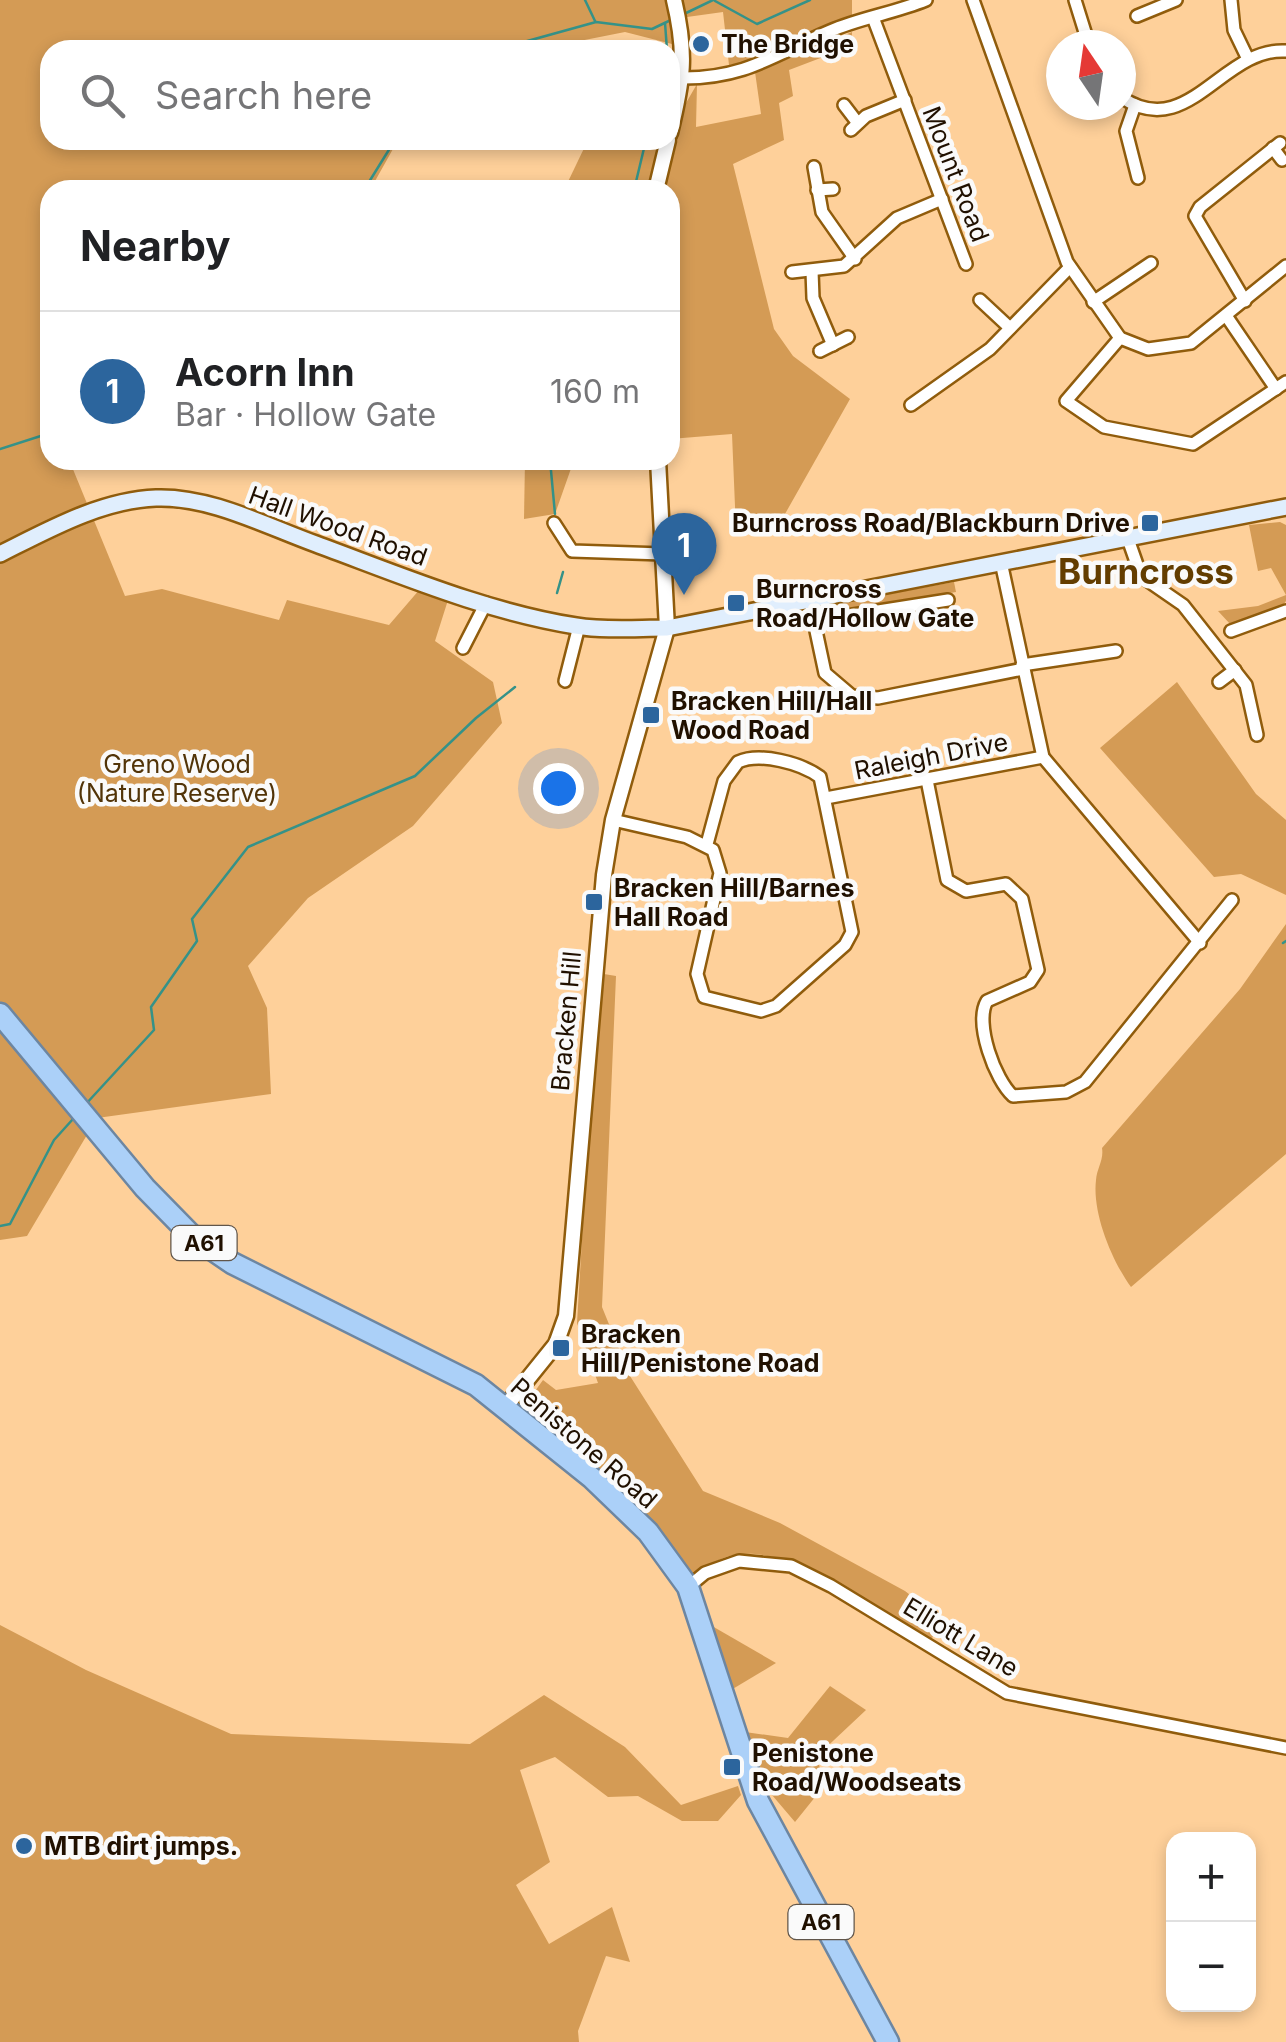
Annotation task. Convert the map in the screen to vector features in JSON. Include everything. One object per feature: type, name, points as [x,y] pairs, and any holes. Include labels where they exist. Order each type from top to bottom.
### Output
[{"type":"highway","name":"Penistone Road","points":[[0,1014],[145,1188],[191,1234],[232,1263],[434,1361],[506,1406],[648,1532],[688,1586],[758,1801],[888,2042]]},
{"type":"main road","name":"Hall Wood Road","points":[[0,554],[78,516],[138,501],[170,498],[211,507],[486,603],[578,626],[667,628],[1286,507]]},
{"type":"street","points":[[684,78],[749,69],[841,26],[874,20],[926,0]]},
{"type":"street","points":[[973,0],[1070,267],[1120,338],[1137,348],[1170,349],[1191,342],[1286,266]]},
{"type":"street","points":[[1075,0],[1084,30]]},
{"type":"street","points":[[1146,19],[1176,0]]},
{"type":"street","points":[[1231,0],[1234,30],[1247,57]]},
{"type":"street","points":[[674,2],[682,32],[684,78],[680,93]]},
{"type":"street","name":"Mount Road","points":[[874,20],[966,264]]},
{"type":"street","points":[[1136,105],[1157,110],[1179,107],[1247,57],[1266,50],[1286,51]]},
{"type":"street","name":"Mount Road","points":[[844,105],[854,126],[905,100]]},
{"type":"street","points":[[1130,120],[1126,131],[1138,178]]},
{"type":"street","points":[[1245,301],[1195,216],[1200,207],[1277,146],[1282,160]]},
{"type":"street","points":[[658,180],[666,150]]},
{"type":"street","points":[[814,167],[822,212],[855,259]]},
{"type":"street","points":[[817,190],[833,189]]},
{"type":"street","points":[[792,272],[836,269],[855,259],[897,218],[942,199]]},
{"type":"street","points":[[1093,302],[1133,267],[1151,262]]},
{"type":"street","points":[[911,405],[979,358],[1070,267]]},
{"type":"street","points":[[812,271],[813,298],[833,345]]},
{"type":"street","points":[[980,300],[1010,328]]},
{"type":"street","points":[[1120,338],[1067,396],[1069,405],[1104,427],[1194,444],[1281,386],[1227,317]]},
{"type":"street","points":[[820,351],[848,337]]},
{"type":"street","name":"Bracken Hill","points":[[506,1406],[556,1344],[566,1316],[588,1022],[613,820],[667,628],[659,470]]},
{"type":"street","points":[[554,523],[572,551],[663,554]]},
{"type":"street","points":[[1128,538],[1141,576],[1183,605],[1249,693],[1257,736]]},
{"type":"street","points":[[1001,562],[1044,757],[1200,943]]},
{"type":"street","points":[[809,598],[825,672],[841,690],[864,699],[1116,651]]},
{"type":"street","points":[[814,621],[948,600]]},
{"type":"street","points":[[464,648],[486,603]]},
{"type":"street","points":[[1222,620],[1233,634],[1286,610]]},
{"type":"street","points":[[565,681],[578,626]]},
{"type":"street","points":[[1219,682],[1234,670]]},
{"type":"street","name":"Raleigh Drive","points":[[826,798],[1044,757]]},
{"type":"street","points":[[613,820],[707,844],[717,855],[720,872],[697,974],[700,990],[712,1001],[769,1009],[845,944],[852,932],[820,777],[810,770],[745,758],[728,772],[707,844]]},
{"type":"street","points":[[926,780],[947,880],[966,891],[1006,884],[1022,899],[1038,970],[1030,982],[986,1001],[981,1016],[1000,1077],[1013,1096],[1066,1092],[1085,1082],[1232,900]]},
{"type":"street","name":"Elliott Lane","points":[[688,1586],[705,1573],[739,1562],[791,1566],[831,1586],[1007,1694],[1286,1748]]},
{"type":"green space","name":"Greno Wood (Nature Reserve)","points":[[0,0],[668,0],[672,40],[625,32],[585,40],[40,40],[40,150],[392,150],[376,180],[40,180],[40,470],[73,470],[125,596],[162,589],[279,620],[287,600],[389,625],[420,589],[448,600],[435,641],[493,682],[502,723],[413,826],[308,898],[248,966],[267,1008],[271,1094],[97,1118],[27,1236],[0,1240]]},
{"type":"green space","points":[[681,0],[852,0],[852,18],[759,60],[729,65],[723,12],[687,17]]},
{"type":"green space","points":[[852,32],[852,46],[789,70],[793,96],[779,103],[784,140],[733,164],[774,329],[793,356],[850,399],[781,521],[736,530],[732,434],[680,438],[680,180],[663,180],[672,150],[680,150],[680,123],[697,84],[696,127],[761,114],[755,72]]},
{"type":"green space","points":[[583,150],[659,150],[652,180],[569,180]]},
{"type":"green space","points":[[525,470],[570,470],[555,514],[524,519]]},
{"type":"green space","points":[[1249,525],[1286,525],[1286,595],[1271,568],[1258,571]]},
{"type":"green space","points":[[954,582],[956,592],[823,615],[817,607]]},
{"type":"green space","points":[[1286,595],[1282,607],[1231,625],[1218,611],[1258,606]]},
{"type":"green space","points":[[1177,682],[1256,794],[1286,820],[1286,895],[1241,874],[1214,877],[1100,748]]},
{"type":"green space","points":[[1286,924],[1286,1154],[1131,1287],[1100,1222],[1096,1180],[1102,1148],[1240,989]]},
{"type":"green space","points":[[598,973],[616,976],[602,1307],[630,1376],[703,1491],[780,1523],[905,1591],[940,1618],[931,1641],[836,1582],[782,1559],[733,1555],[690,1575],[643,1511],[525,1405],[543,1380],[556,1390],[598,1383],[577,1323]]},
{"type":"green space","points":[[0,1625],[86,1670],[231,1734],[470,1744],[544,1695],[625,1747],[681,1805],[738,1786],[741,1795],[718,1821],[682,1821],[638,1796],[608,1797],[555,1757],[520,1770],[550,1862],[516,1885],[549,1944],[612,1907],[630,1962],[606,1956],[578,2031],[579,2042],[0,2042]]},
{"type":"green space","points":[[712,1626],[776,1663],[731,1690]]},
{"type":"green space","points":[[830,1686],[866,1710],[817,1756],[824,1786],[795,1822],[761,1782],[745,1732],[788,1738]]},
{"type":"waterway","points":[[585,0],[595,21]]},
{"type":"waterway","points":[[684,14],[713,0]]},
{"type":"waterway","points":[[715,1],[757,24],[810,0]]},
{"type":"waterway","points":[[531,40],[596,22],[652,29],[673,19]]},
{"type":"waterway","points":[[665,23],[666,40]]},
{"type":"waterway","points":[[370,180],[389,150]]},
{"type":"waterway","points":[[636,180],[644,150]]},
{"type":"waterway","points":[[0,449],[40,436]]},
{"type":"waterway","points":[[551,470],[555,514]]},
{"type":"waterway","points":[[557,593],[563,572]]},
{"type":"waterway","points":[[85,1105],[154,1030],[151,1007],[197,941],[192,919],[248,847],[415,776],[515,687]]},
{"type":"waterway","points":[[0,1226],[10,1224],[54,1140],[73,1119]]},
{"type":"place","name":"The Bridge","points":[[701,44]]},
{"type":"place","name":"Burncross Road/Blackburn Drive","points":[[1150,523]]},
{"type":"place","name":"Acorn Inn","points":[[684,595]]},
{"type":"place","name":"Burncross Road/Hollow Gate","points":[[736,603]]},
{"type":"place","name":"Bracken Hill/Hall Wood Road","points":[[651,715]]},
{"type":"place","name":"Bracken Hill/Barnes Hall Road","points":[[594,902]]},
{"type":"place","name":"Bracken Hill/Penistone Road","points":[[561,1348]]},
{"type":"place","name":"Penistone Road/Woodseats","points":[[732,1767]]},
{"type":"place","name":"MTB dirt jumps.","points":[[24,1846]]},
{"type":"district","name":"Burncross","points":[[1146,571]]}]
